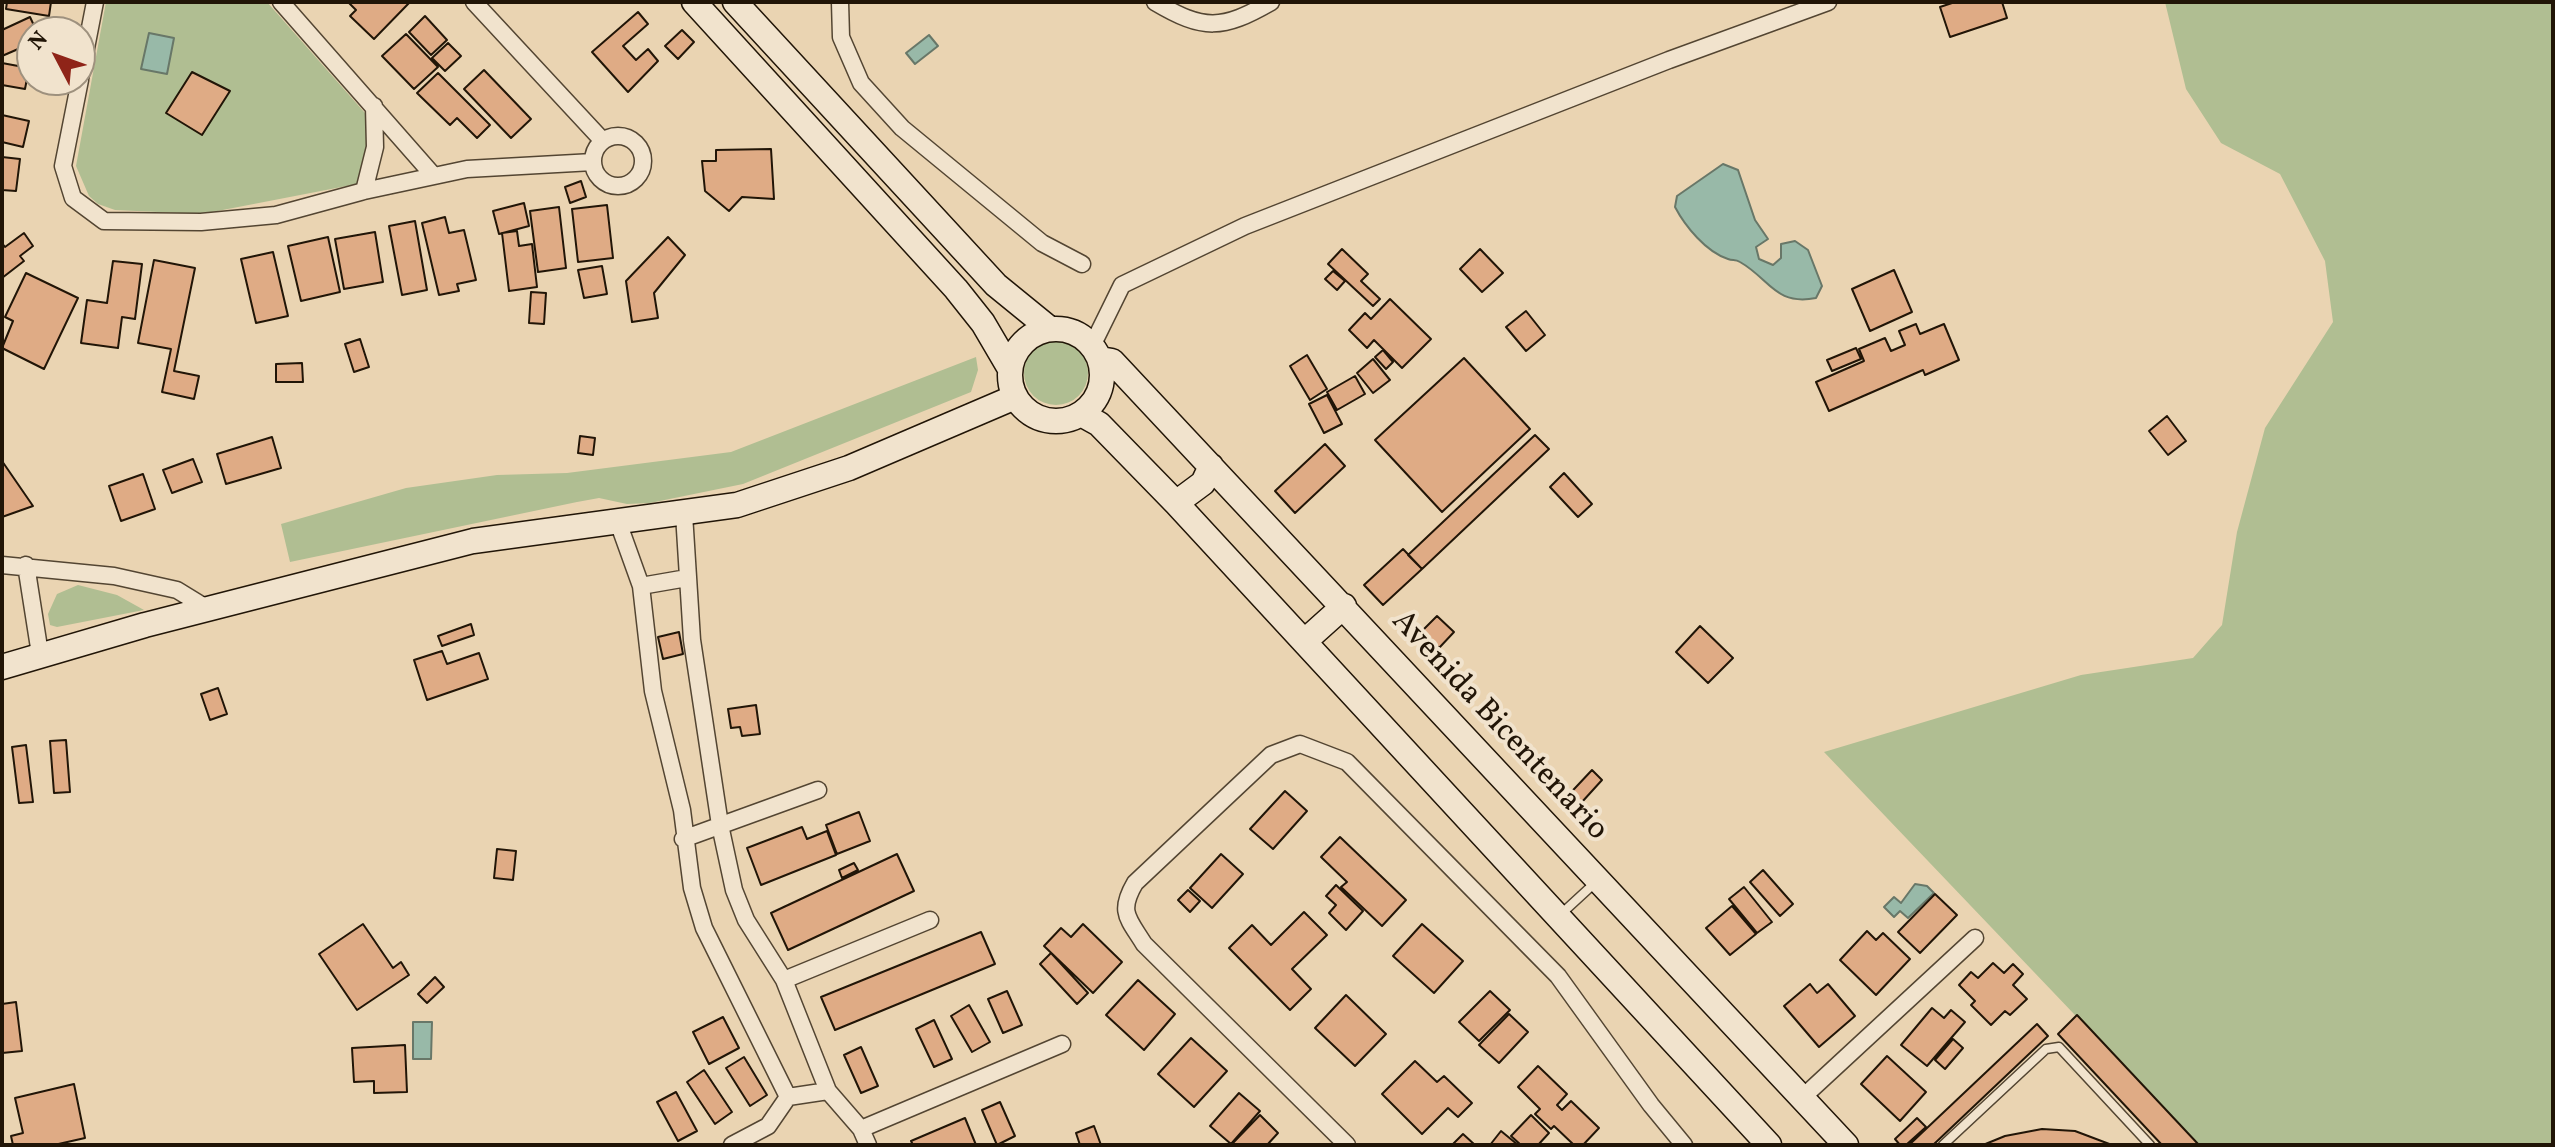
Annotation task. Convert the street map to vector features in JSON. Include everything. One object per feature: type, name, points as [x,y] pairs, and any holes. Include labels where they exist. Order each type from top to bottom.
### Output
[{"type":"main road","points":[[694,2],[956,289],[983,323],[1010,369],[1015,397],[1037,418],[1052,422],[1081,414],[1100,390],[1096,352],[1066,330],[1050,329],[1024,342],[1010,369]]},
{"type":"main road","points":[[735,2],[996,285],[1050,329]]},
{"type":"main road","name":"Avenida Bicentenario","points":[[1096,352],[1112,361],[1344,606],[1846,1145]]},
{"type":"main road","points":[[2,667],[208,609],[473,541],[737,505],[849,468],[1015,397]]},
{"type":"main road","points":[[1081,414],[1099,424],[1176,503],[1768,1145]]},
{"type":"main road","points":[[1176,503],[1203,483],[1211,466]]},
{"type":"main road","points":[[1305,641],[1344,606]]},
{"type":"street","points":[[281,2],[433,175]]},
{"type":"street","points":[[474,2],[603,141]]},
{"type":"street","points":[[840,2],[841,37],[861,83],[902,128],[1042,243],[1082,264]]},
{"type":"street","points":[[1155,2],[1186,21],[1218,26],[1246,17],[1271,2]]},
{"type":"street","points":[[1096,352],[1122,285],[1245,226],[1669,60],[1828,2]]},
{"type":"street","points":[[77,96],[63,166],[73,198],[104,221],[201,222],[276,215],[364,191],[467,169],[593,162]]},
{"type":"street","points":[[364,191],[375,147],[374,106]]},
{"type":"street","points":[[618,136],[634,142],[643,156],[640,173],[627,184],[611,185],[598,176],[593,162],[603,141],[618,136]]},
{"type":"street","points":[[684,514],[692,640],[720,825],[734,890],[746,920],[784,980],[828,1091],[864,1137],[1062,1044]]},
{"type":"street","points":[[618,522],[641,586],[653,691],[682,810],[683,839],[704,928],[788,1097]]},
{"type":"street","points":[[2,565],[114,576],[177,590],[208,609]]},
{"type":"street","points":[[26,565],[40,654]]},
{"type":"street","points":[[641,586],[687,578]]},
{"type":"street","points":[[1347,1145],[1144,944],[1125,914],[1127,898],[1135,883],[1271,755],[1300,744],[1347,762],[1558,976],[1651,1105],[1684,1145]]},
{"type":"street","points":[[683,839],[818,790]]},
{"type":"street","points":[[784,980],[930,920]]},
{"type":"street","points":[[1802,1098],[1975,938]]},
{"type":"street","points":[[732,1145],[768,1126],[788,1097],[828,1091]]},
{"type":"lane","points":[[1557,918],[1597,881]]},
{"type":"lane","points":[[1943,1145],[2046,1049],[2059,1047],[2150,1145]]},
{"type":"shaded area","points":[[106,2],[267,2],[365,113],[368,140],[362,176],[357,184],[202,214],[115,210],[98,204],[89,196],[76,166],[89,96],[96,96],[96,57]]},
{"type":"shaded area","points":[[2165,2],[2553,2],[2553,1145],[2199,1145],[1824,752],[2081,675],[2193,658],[2222,625],[2237,532],[2265,428],[2333,322],[2325,261],[2280,174],[2221,143],[2186,89]]},
{"type":"shaded area","points":[[149,33],[174,38],[167,74],[141,69]]},
{"type":"shaded area","points":[[929,35],[938,46],[915,64],[906,53]]},
{"type":"shaded area","points":[[1723,164],[1738,170],[1755,220],[1768,239],[1756,247],[1759,259],[1773,265],[1781,258],[1781,244],[1795,241],[1808,250],[1822,286],[1816,298],[1782,295],[1740,262],[1712,251],[1684,222],[1675,207],[1677,196]]},
{"type":"shaded area","points":[[1050,341],[1062,341],[1079,350],[1086,361],[1086,385],[1079,396],[1062,405],[1050,405],[1038,400],[1029,391],[1024,379],[1024,367],[1029,355],[1038,346]]},
{"type":"shaded area","points":[[976,357],[978,370],[971,392],[743,484],[650,503],[627,504],[599,498],[290,562],[281,524],[406,488],[497,475],[567,473],[731,452]]},
{"type":"shaded area","points":[[78,585],[117,595],[144,610],[57,627],[50,625],[48,614],[57,594]]},
{"type":"shaded area","points":[[1915,884],[1927,886],[1934,893],[1908,918],[1900,911],[1894,917],[1884,907],[1894,897],[1901,903]]},
{"type":"shaded area","points":[[413,1022],[432,1022],[431,1059],[413,1059]]},
{"type":"building","points":[[7,2],[51,2],[49,16],[6,9]]},
{"type":"building","points":[[348,2],[410,2],[374,39],[350,16],[356,10]]},
{"type":"building","points":[[1955,2],[2002,2],[2007,18],[1950,37],[1940,7]]},
{"type":"building","points":[[638,12],[648,24],[623,46],[636,60],[648,49],[658,61],[628,92],[592,52]]},
{"type":"building","points":[[425,16],[447,40],[431,55],[409,32]]},
{"type":"building","points":[[16,24],[16,50],[2,56],[2,30]]},
{"type":"building","points":[[682,30],[694,42],[678,59],[665,46]]},
{"type":"building","points":[[406,34],[438,67],[414,89],[382,56]]},
{"type":"building","points":[[448,43],[461,56],[445,71],[432,58]]},
{"type":"building","points":[[2,63],[16,66],[16,87],[2,85]]},
{"type":"building","points":[[484,70],[531,119],[511,138],[464,89]]},
{"type":"building","points":[[192,72],[230,91],[202,135],[166,113]]},
{"type":"building","points":[[438,73],[490,125],[477,138],[457,118],[450,125],[417,93]]},
{"type":"building","points":[[2,115],[29,121],[23,147],[2,142]]},
{"type":"building","points":[[771,149],[774,199],[742,197],[729,211],[705,191],[702,161],[716,161],[716,150]]},
{"type":"building","points":[[2,157],[20,159],[16,191],[2,190]]},
{"type":"building","points":[[581,181],[586,197],[570,203],[565,187]]},
{"type":"building","points":[[524,203],[529,226],[499,234],[493,211]]},
{"type":"building","points":[[607,205],[613,258],[578,262],[572,209]]},
{"type":"building","points":[[559,207],[566,268],[538,272],[530,211]]},
{"type":"building","points":[[445,217],[449,233],[464,230],[476,280],[457,284],[459,291],[439,295],[422,223]]},
{"type":"building","points":[[415,221],[427,290],[402,295],[389,226]]},
{"type":"building","points":[[517,231],[519,246],[532,244],[537,287],[509,291],[502,233]]},
{"type":"building","points":[[375,232],[383,282],[344,289],[335,239]]},
{"type":"building","points":[[24,233],[33,246],[20,256],[24,261],[2,278],[2,243],[5,247]]},
{"type":"building","points":[[328,237],[340,292],[301,301],[288,246]]},
{"type":"building","points":[[668,237],[685,255],[654,293],[658,318],[632,322],[626,281]]},
{"type":"building","points":[[1342,249],[1368,274],[1361,281],[1380,299],[1373,306],[1328,264]]},
{"type":"building","points":[[1480,249],[1503,273],[1482,292],[1460,269]]},
{"type":"building","points":[[273,252],[288,316],[256,323],[241,259]]},
{"type":"building","points":[[154,260],[195,268],[174,371],[199,376],[194,399],[162,392],[171,349],[138,343]]},
{"type":"building","points":[[113,261],[142,264],[135,319],[122,317],[118,348],[81,343],[87,300],[107,303]]},
{"type":"building","points":[[602,266],[607,294],[584,298],[578,270]]},
{"type":"building","points":[[1894,270],[1912,312],[1870,331],[1852,289]]},
{"type":"building","points":[[1333,271],[1345,281],[1337,290],[1325,279]]},
{"type":"building","points":[[26,273],[78,298],[44,369],[2,348],[13,321],[5,317]]},
{"type":"building","points":[[531,292],[546,293],[544,324],[529,323]]},
{"type":"building","points":[[1390,299],[1431,339],[1402,368],[1374,340],[1367,348],[1349,330],[1365,313],[1371,319]]},
{"type":"building","points":[[1526,311],[1545,335],[1526,351],[1506,327]]},
{"type":"building","points":[[1916,324],[1920,334],[1944,324],[1959,360],[1925,375],[1923,370],[1829,411],[1816,382],[1864,361],[1859,349],[1885,338],[1891,351],[1905,345],[1899,331]]},
{"type":"building","points":[[360,339],[369,367],[354,372],[345,344]]},
{"type":"building","points":[[1856,348],[1861,359],[1832,371],[1827,360]]},
{"type":"building","points":[[1383,350],[1393,362],[1386,369],[1375,357]]},
{"type":"building","points":[[1307,355],[1327,389],[1310,400],[1290,366]]},
{"type":"building","points":[[1464,358],[1530,429],[1442,512],[1375,440]]},
{"type":"building","points":[[1373,359],[1390,380],[1373,393],[1357,373]]},
{"type":"building","points":[[302,363],[303,382],[276,382],[276,364]]},
{"type":"building","points":[[1355,376],[1365,394],[1337,410],[1327,392]]},
{"type":"building","points":[[1327,395],[1342,424],[1324,433],[1309,404]]},
{"type":"building","points":[[2167,416],[2186,441],[2168,455],[2149,431]]},
{"type":"building","points":[[1535,435],[1549,449],[1422,569],[1408,555]]},
{"type":"building","points":[[580,436],[595,438],[593,455],[578,453]]},
{"type":"building","points":[[272,437],[281,468],[226,484],[217,454]]},
{"type":"building","points":[[1325,444],[1345,466],[1295,513],[1275,491]]},
{"type":"building","points":[[193,459],[202,482],[172,493],[163,470]]},
{"type":"building","points":[[2,461],[33,506],[2,517]]},
{"type":"building","points":[[1564,473],[1592,504],[1578,517],[1550,487]]},
{"type":"building","points":[[143,474],[155,509],[121,521],[109,486]]},
{"type":"building","points":[[1403,549],[1422,569],[1383,605],[1364,585]]},
{"type":"building","points":[[1437,616],[1454,632],[1439,648],[1422,631]]},
{"type":"building","points":[[471,624],[474,635],[442,646],[438,636]]},
{"type":"building","points":[[1700,626],[1733,658],[1708,683],[1676,652]]},
{"type":"building","points":[[679,632],[683,654],[663,659],[658,637]]},
{"type":"building","points":[[442,651],[447,664],[479,653],[488,679],[427,700],[414,660]]},
{"type":"building","points":[[218,688],[227,714],[210,720],[201,694]]},
{"type":"building","points":[[756,705],[760,734],[742,736],[740,727],[731,728],[728,709]]},
{"type":"building","points":[[66,740],[70,792],[54,793],[50,741]]},
{"type":"building","points":[[26,745],[33,802],[19,803],[12,747]]},
{"type":"building","points":[[1592,770],[1602,780],[1572,813],[1561,803]]},
{"type":"building","points":[[1285,791],[1307,811],[1273,849],[1250,829]]},
{"type":"building","points":[[859,812],[870,841],[837,854],[826,825]]},
{"type":"building","points":[[802,827],[807,839],[827,831],[836,855],[761,885],[747,848]]},
{"type":"building","points":[[1340,837],[1406,900],[1382,926],[1341,887],[1347,882],[1321,857]]},
{"type":"building","points":[[497,849],[516,851],[513,880],[494,878]]},
{"type":"building","points":[[897,854],[914,891],[788,950],[771,913]]},
{"type":"building","points":[[1221,854],[1243,874],[1212,908],[1190,888]]},
{"type":"building","points":[[854,863],[858,870],[842,878],[839,870]]},
{"type":"building","points":[[1763,870],[1793,904],[1780,916],[1750,882]]},
{"type":"building","points":[[1336,885],[1363,911],[1346,930],[1329,913],[1336,905],[1326,896]]},
{"type":"building","points":[[1744,887],[1772,922],[1757,933],[1729,899]]},
{"type":"building","points":[[1188,890],[1200,901],[1190,912],[1178,900]]},
{"type":"building","points":[[1935,894],[1957,915],[1920,953],[1898,932]]},
{"type":"building","points":[[1732,906],[1756,934],[1730,955],[1706,928]]},
{"type":"building","points":[[1304,912],[1327,935],[1292,969],[1311,989],[1290,1010],[1229,948],[1252,925],[1271,945]]},
{"type":"building","points":[[363,924],[393,968],[401,962],[409,975],[357,1010],[319,954]]},
{"type":"building","points":[[1083,924],[1122,962],[1093,993],[1044,946],[1061,928],[1071,937]]},
{"type":"building","points":[[1422,924],[1463,961],[1434,993],[1393,956]]},
{"type":"building","points":[[1867,931],[1876,940],[1883,933],[1910,959],[1876,995],[1840,960]]},
{"type":"building","points":[[981,932],[995,964],[835,1030],[821,997]]},
{"type":"building","points":[[1051,953],[1088,993],[1077,1004],[1040,964]]},
{"type":"building","points":[[1993,963],[2004,973],[2013,964],[2023,974],[2013,985],[2027,999],[2010,1015],[2005,1011],[1991,1025],[1971,1005],[1975,1001],[1959,985],[1971,972],[1978,978]]},
{"type":"building","points":[[435,977],[444,987],[427,1003],[418,994]]},
{"type":"building","points":[[1138,980],[1175,1014],[1144,1050],[1106,1015]]},
{"type":"building","points":[[1810,984],[1817,993],[1828,984],[1855,1016],[1819,1047],[1784,1006]]},
{"type":"building","points":[[1007,991],[1022,1025],[1003,1033],[988,999]]},
{"type":"building","points":[[1490,991],[1510,1010],[1479,1041],[1459,1022]]},
{"type":"building","points":[[1346,995],[1386,1034],[1355,1066],[1315,1028]]},
{"type":"building","points":[[16,1002],[22,1051],[2,1053],[2,1004]]},
{"type":"building","points":[[969,1005],[990,1042],[972,1052],[951,1016]]},
{"type":"building","points":[[1932,1008],[1944,1018],[1951,1010],[1965,1022],[1927,1066],[1901,1045]]},
{"type":"building","points":[[1509,1014],[1528,1032],[1499,1063],[1479,1045]]},
{"type":"building","points":[[2077,1015],[2199,1145],[2162,1145],[2058,1034]]},
{"type":"building","points":[[723,1017],[739,1048],[709,1064],[693,1032]]},
{"type":"building","points":[[934,1020],[952,1059],[934,1067],[916,1029]]},
{"type":"building","points":[[2037,1024],[2048,1036],[1933,1145],[1909,1145]]},
{"type":"building","points":[[1191,1038],[1227,1071],[1194,1107],[1158,1074]]},
{"type":"building","points":[[1953,1039],[1963,1048],[1945,1069],[1935,1060]]},
{"type":"building","points":[[405,1045],[407,1092],[374,1093],[374,1081],[354,1082],[352,1048]]},
{"type":"building","points":[[861,1047],[878,1086],[861,1093],[844,1055]]},
{"type":"building","points":[[1887,1056],[1926,1092],[1900,1121],[1861,1084]]},
{"type":"building","points":[[744,1057],[767,1095],[750,1106],[726,1068]]},
{"type":"building","points":[[1415,1061],[1437,1082],[1444,1076],[1472,1103],[1458,1117],[1448,1108],[1422,1134],[1382,1094]]},
{"type":"building","points":[[1538,1066],[1567,1094],[1557,1105],[1562,1110],[1571,1101],[1599,1128],[1583,1145],[1574,1145],[1554,1126],[1551,1129],[1535,1114],[1540,1109],[1518,1087]]},
{"type":"building","points":[[704,1070],[732,1112],[715,1124],[687,1082]]},
{"type":"building","points":[[74,1084],[85,1138],[54,1145],[13,1145],[11,1136],[23,1133],[15,1098]]},
{"type":"building","points":[[676,1092],[697,1131],[678,1141],[657,1102]]},
{"type":"building","points":[[1239,1093],[1260,1111],[1231,1144],[1210,1126]]},
{"type":"building","points":[[1000,1102],[1015,1136],[997,1145],[982,1110]]},
{"type":"building","points":[[1260,1115],[1278,1133],[1267,1145],[1231,1145]]},
{"type":"building","points":[[1531,1115],[1549,1133],[1538,1145],[1521,1145],[1511,1136]]},
{"type":"building","points":[[965,1118],[976,1145],[913,1145],[911,1141]]},
{"type":"building","points":[[1917,1118],[1926,1127],[1906,1145],[1900,1145],[1895,1139]]},
{"type":"building","points":[[1094,1126],[1101,1145],[1080,1145],[1076,1133]]},
{"type":"building","points":[[2042,1129],[2075,1131],[2112,1145],[1983,1145],[2005,1136]]},
{"type":"building","points":[[1501,1131],[1518,1145],[1490,1145]]},
{"type":"building","points":[[1463,1134],[1475,1145],[1452,1145]]}]
